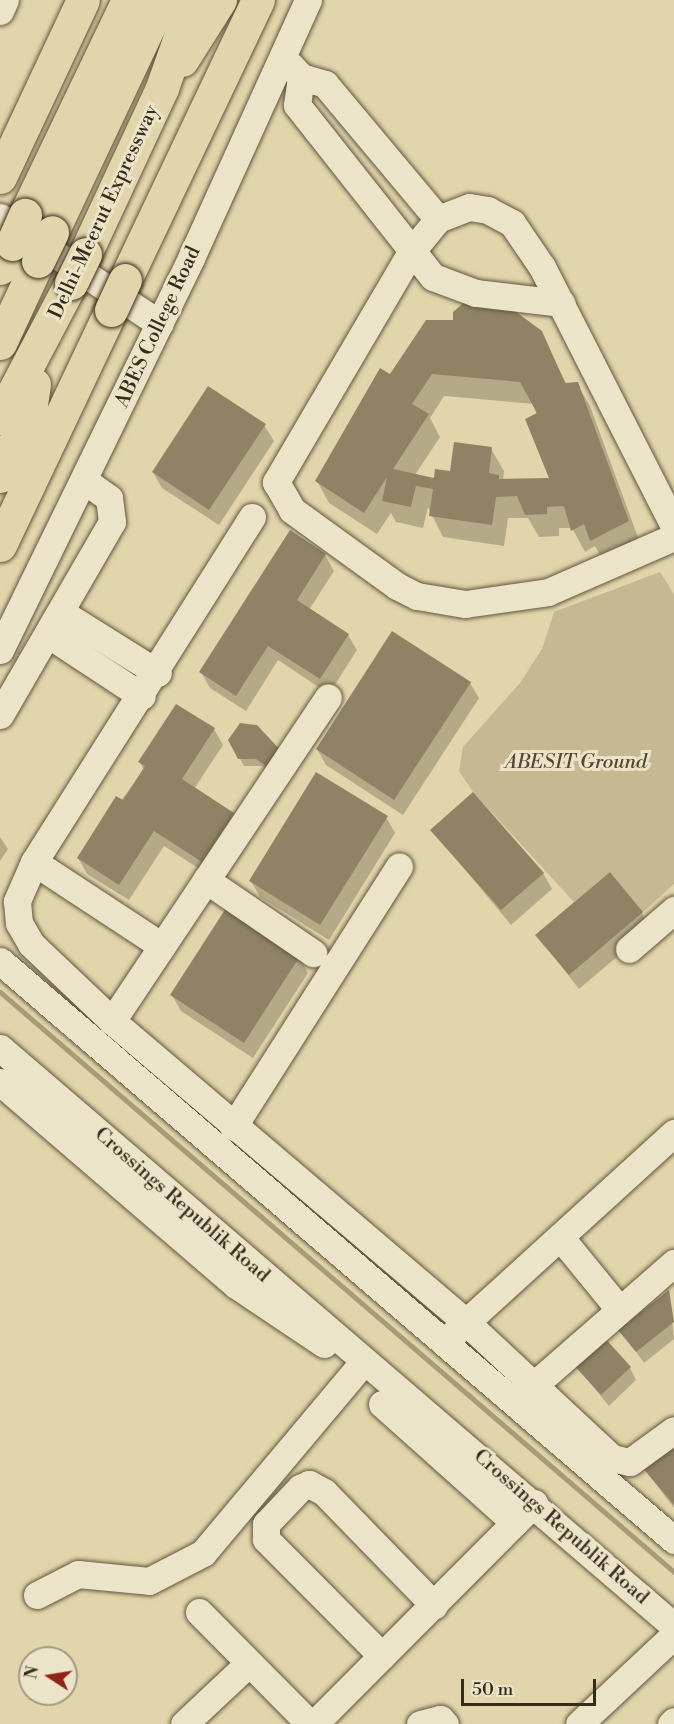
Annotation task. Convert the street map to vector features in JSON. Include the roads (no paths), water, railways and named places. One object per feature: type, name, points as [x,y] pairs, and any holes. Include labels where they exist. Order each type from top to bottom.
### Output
[{"type":"highway","points":[[0,177],[83,0]]},
{"type":"highway","points":[[21,240],[128,0]]},
{"type":"highway","name":"Delhi-Meerut Expressway","points":[[0,343],[21,240],[161,0]]},
{"type":"highway","name":"Delhi-Meerut Expressway","points":[[0,418],[38,356],[162,88],[193,0]]},
{"type":"highway","points":[[162,88],[220,0]]},
{"type":"highway","points":[[0,545],[258,0]]},
{"type":"highway","points":[[0,476],[31,405],[38,356]]},
{"type":"street","points":[[0,11],[5,0]]},
{"type":"street","name":"ABES College Road","points":[[0,650],[85,481],[160,324],[308,0]]},
{"type":"street","points":[[282,56],[301,77],[325,84],[438,219]]},
{"type":"street","points":[[301,77],[297,105],[433,277],[449,286],[561,303]]},
{"type":"street","points":[[674,526],[561,303],[512,224],[488,210],[469,207],[438,219],[411,252],[276,482],[281,498],[332,543],[397,586],[417,596],[465,604],[548,592],[674,537]]},
{"type":"street","points":[[21,240],[160,324]]},
{"type":"street","points":[[0,715],[55,624],[115,509],[109,498],[85,481]]},
{"type":"street","points":[[252,517],[158,673],[34,862],[17,901],[19,923],[31,944],[112,1020],[232,1127],[465,1321],[620,1463],[645,1454],[674,1430]]},
{"type":"street","points":[[55,624],[158,673]]},
{"type":"street","points":[[55,624],[142,696]]},
{"type":"street","points":[[112,1020],[328,697]]},
{"type":"street","points":[[34,862],[162,946]]},
{"type":"street","points":[[232,1127],[399,866]]},
{"type":"street","points":[[206,880],[313,953]]},
{"type":"street","points":[[629,949],[674,910]]},
{"type":"street","points":[[0,961],[674,1540]]},
{"type":"street","name":"Crossings Republik Road","points":[[0,1048],[244,1260],[346,1340],[364,1361],[534,1503],[674,1626]]},
{"type":"street","name":"Crossings Republik Road","points":[[0,1082],[236,1286],[331,1348],[364,1361]]},
{"type":"street","points":[[444,1342],[674,1133]]},
{"type":"street","points":[[561,1238],[619,1309]]},
{"type":"street","points":[[534,1385],[674,1263]]},
{"type":"street","points":[[37,1595],[78,1574],[149,1581],[203,1553],[364,1361]]},
{"type":"street","points":[[382,1404],[515,1523]]},
{"type":"street","points":[[382,1656],[266,1539],[267,1524],[300,1488],[309,1484],[324,1492],[434,1605]]},
{"type":"street","points":[[199,1612],[312,1724],[534,1503]]},
{"type":"street","points":[[579,1724],[674,1635]]},
{"type":"street","points":[[184,1724],[249,1663]]},
{"type":"street","points":[[420,1724],[440,1719],[445,1724]]},
{"type":"street","points":[[671,1724],[674,1720]]},
{"type":"waterway","points":[[0,992],[674,1572]]},
{"type":"park label","name":"ABESIT Ground","points":[[576,762]]}]
